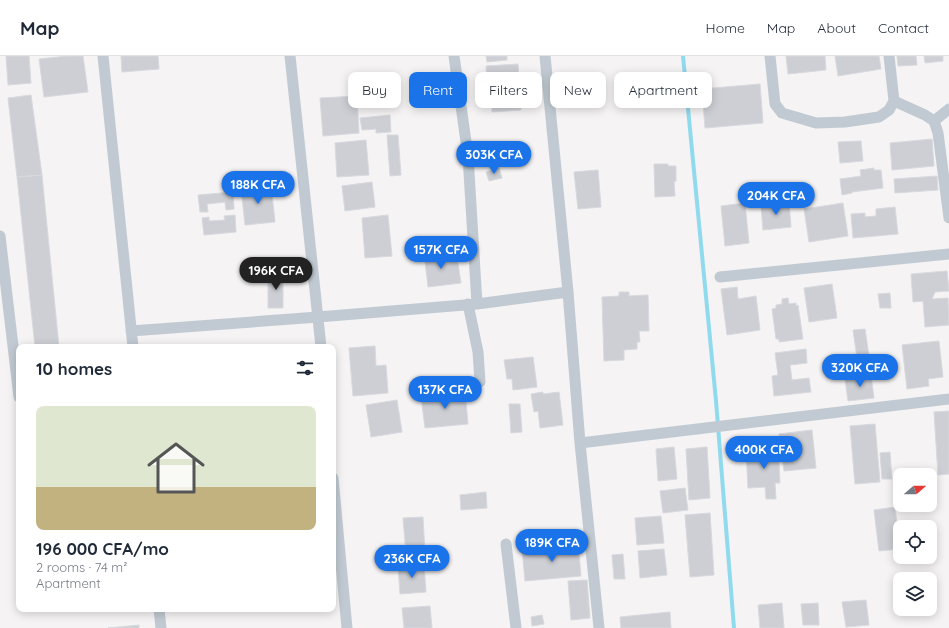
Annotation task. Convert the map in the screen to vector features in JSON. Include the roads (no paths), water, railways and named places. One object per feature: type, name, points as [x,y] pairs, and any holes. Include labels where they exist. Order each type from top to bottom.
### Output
[{"type":"street","points":[[103,56],[132,344]]},
{"type":"street","points":[[290,56],[321,344]]},
{"type":"street","points":[[454,56],[468,156],[472,304],[480,382]]},
{"type":"street","points":[[545,56],[568,292],[580,443],[599,628]]},
{"type":"street","points":[[770,56],[775,104],[782,113],[816,122],[845,122],[879,117],[889,110],[894,101],[889,56]]},
{"type":"street","points":[[894,101],[925,114],[934,121],[938,133],[949,218]]},
{"type":"street","points":[[934,121],[949,109]]},
{"type":"street","points":[[0,236],[16,372]]},
{"type":"street","points":[[720,277],[949,254]]},
{"type":"street","points":[[131,331],[472,304],[568,292]]},
{"type":"street","points":[[580,443],[949,399]]},
{"type":"street","points":[[336,510],[347,628]]},
{"type":"street","points":[[506,544],[516,628]]},
{"type":"street","points":[[159,612],[161,628]]},
{"type":"waterway","points":[[683,56],[716,401],[734,628]]}]
